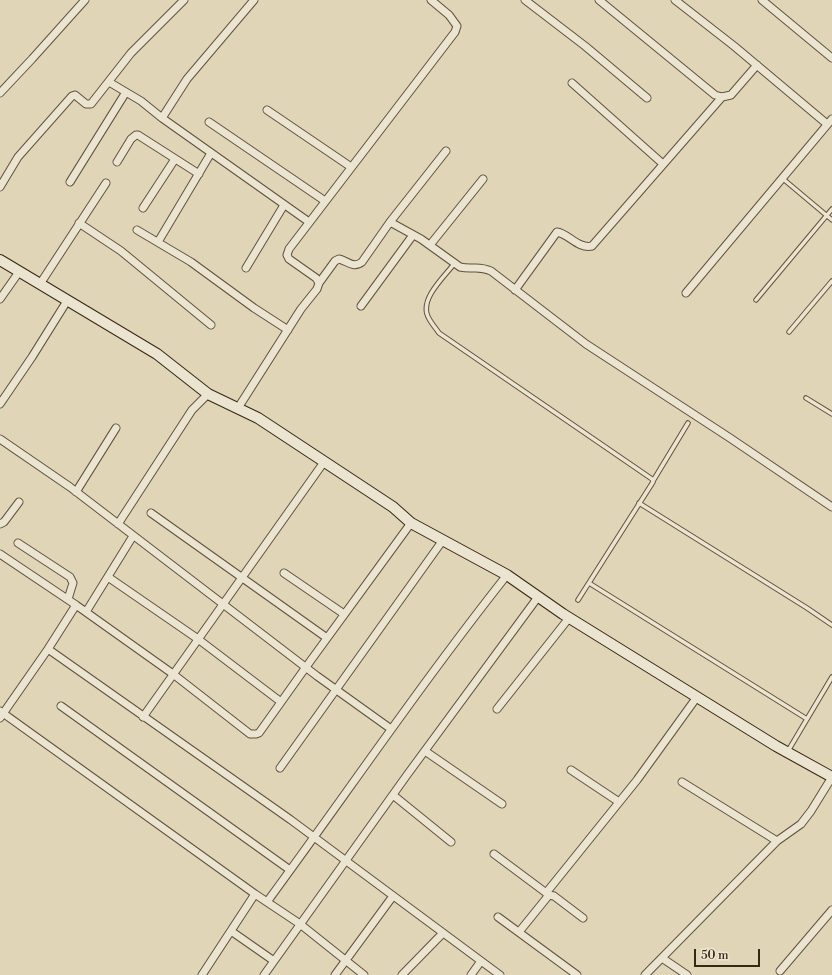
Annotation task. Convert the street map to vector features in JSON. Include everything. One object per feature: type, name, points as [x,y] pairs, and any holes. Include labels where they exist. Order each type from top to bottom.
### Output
[{"type":"street","points":[[0,93],[85,0]]},
{"type":"street","points":[[0,186],[18,157],[72,96],[78,96],[86,104],[91,104],[130,53],[184,0]]},
{"type":"street","points":[[162,118],[194,69],[254,0]]},
{"type":"street","points":[[319,282],[316,278],[289,259],[287,254],[309,222],[455,32],[457,26],[454,21],[431,0]]},
{"type":"street","points":[[525,0],[585,46],[647,98]]},
{"type":"street","points":[[599,0],[715,95],[722,97]]},
{"type":"street","points":[[675,0],[830,122],[686,293]]},
{"type":"street","points":[[762,0],[832,58]]},
{"type":"street","points":[[515,290],[557,232],[584,246],[592,246],[722,97],[731,94],[757,66]]},
{"type":"street","points":[[109,82],[141,101],[162,118],[309,222]]},
{"type":"street","points":[[572,83],[663,164]]},
{"type":"street","points":[[70,182],[126,92]]},
{"type":"street","points":[[267,110],[351,167]]},
{"type":"street","points":[[209,122],[325,201]]},
{"type":"street","points":[[117,162],[131,139],[138,135],[199,174]]},
{"type":"street","points":[[238,408],[301,309],[317,289],[319,282],[335,262],[339,259],[344,260],[353,266],[362,262],[390,222],[446,151]]},
{"type":"street","points":[[158,242],[211,153]]},
{"type":"street","points":[[143,208],[175,159]]},
{"type":"street","points":[[430,245],[483,179]]},
{"type":"street","points":[[40,284],[106,183]]},
{"type":"street","points":[[246,268],[284,205]]},
{"type":"street","points":[[390,222],[430,245],[454,264],[466,268],[482,267],[491,271],[586,344],[832,507]]},
{"type":"street","points":[[79,223],[121,251],[211,325]]},
{"type":"street","points":[[137,230],[191,262],[254,308],[288,330]]},
{"type":"street","points":[[361,306],[413,235]]},
{"type":"street","points":[[0,260],[157,354],[208,394],[258,418],[393,507],[411,523],[507,575],[569,618],[787,752],[832,777],[801,824],[777,841],[645,975]]},
{"type":"street","points":[[0,299],[19,272]]},
{"type":"street","points":[[0,404],[67,301]]},
{"type":"street","points":[[118,524],[192,410],[208,394]]},
{"type":"street","points":[[76,492],[116,428]]},
{"type":"street","points":[[0,439],[76,492],[306,667],[391,728]]},
{"type":"street","points":[[143,717],[324,462]]},
{"type":"street","points":[[0,524],[4,522],[19,502]]},
{"type":"street","points":[[151,513],[327,638]]},
{"type":"street","points":[[0,554],[68,599],[173,674],[250,734],[256,734],[259,733],[411,523]]},
{"type":"street","points":[[86,612],[133,536]]},
{"type":"street","points":[[280,768],[443,540]]},
{"type":"street","points":[[18,543],[70,577],[73,583],[68,599]]},
{"type":"street","points":[[284,573],[344,614]]},
{"type":"street","points":[[267,902],[391,728],[469,623],[507,575]]},
{"type":"street","points":[[108,577],[198,639],[281,702]]},
{"type":"street","points":[[264,975],[538,597]]},
{"type":"street","points":[[76,605],[48,649],[1,714],[255,894],[300,924],[364,975]]},
{"type":"street","points":[[498,709],[569,618]]},
{"type":"street","points":[[48,649],[346,861],[500,975]]},
{"type":"street","points":[[519,932],[637,780],[697,697]]},
{"type":"street","points":[[61,706],[290,870]]},
{"type":"street","points":[[425,751],[502,804]]},
{"type":"street","points":[[571,770],[619,802]]},
{"type":"street","points":[[682,782],[777,841]]},
{"type":"street","points":[[393,795],[451,842]]},
{"type":"street","points":[[494,854],[583,918]]},
{"type":"street","points":[[202,975],[255,894]]},
{"type":"street","points":[[335,975],[393,896]]},
{"type":"street","points":[[780,971],[832,910]]},
{"type":"street","points":[[498,917],[577,975]]},
{"type":"street","points":[[231,931],[274,961]]},
{"type":"street","points":[[402,975],[443,933]]},
{"type":"street","points":[[662,958],[687,975]]},
{"type":"street","points":[[471,975],[481,960]]},
{"type":"lane","points":[[782,178],[832,220]]},
{"type":"lane","points":[[756,300],[832,209]]},
{"type":"lane","points":[[454,264],[429,296],[426,303],[427,314],[439,333],[653,481]]},
{"type":"lane","points":[[789,332],[832,281]]},
{"type":"lane","points":[[806,398],[832,414]]},
{"type":"lane","points":[[578,600],[688,423]]},
{"type":"lane","points":[[639,503],[832,625]]},
{"type":"lane","points":[[589,583],[807,719]]},
{"type":"lane","points":[[787,752],[832,678]]}]
